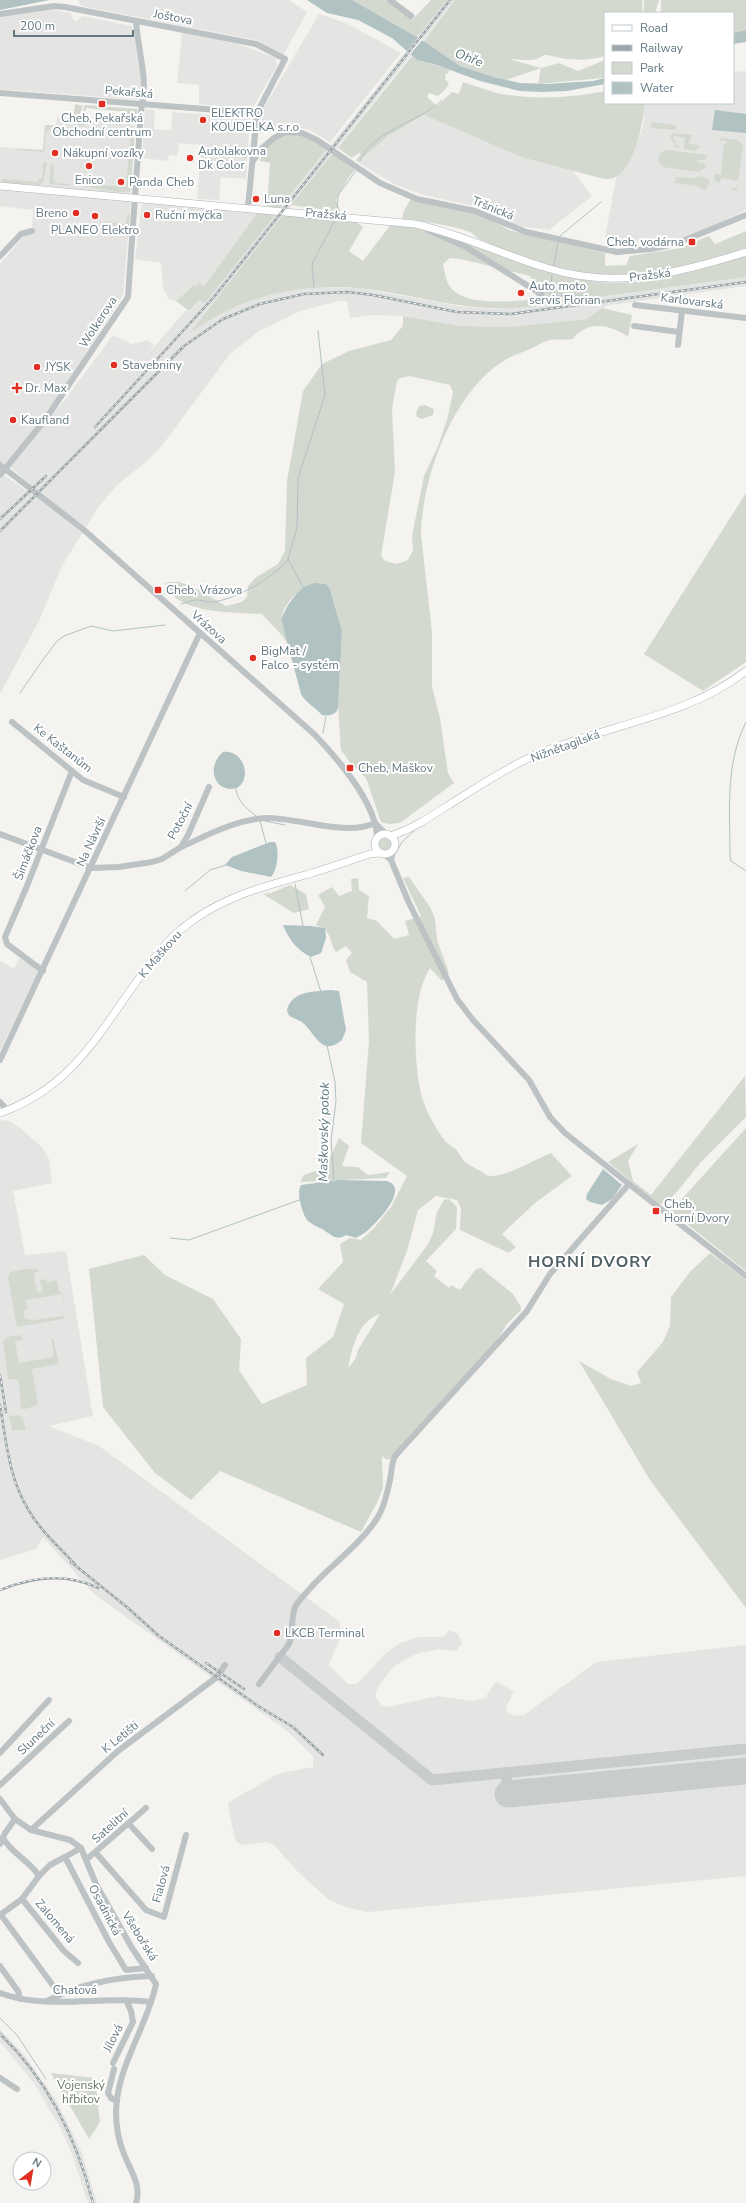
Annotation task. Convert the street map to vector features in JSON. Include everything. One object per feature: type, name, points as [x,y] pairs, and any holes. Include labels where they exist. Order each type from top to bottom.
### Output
[{"type":"main road","name":"Pražská","points":[[0,186],[136,199],[248,207],[415,224],[451,234],[548,269],[591,278],[649,278],[698,268],[746,252]]},
{"type":"main road","name":"Pražská","points":[[0,190],[45,191]]},
{"type":"main road","name":"Nižnětagilská","points":[[358,858],[376,841],[388,835],[413,827],[533,756],[684,706],[717,691],[746,671]]},
{"type":"main road","name":"K Maškovu","points":[[4,1112],[42,1092],[73,1067],[157,954],[177,932],[192,920],[213,906],[238,895],[358,858],[385,856],[413,827]]},
{"type":"main road","points":[[388,835],[394,848]]},
{"type":"main road","points":[[376,841],[385,856]]},
{"type":"street","points":[[390,0],[411,16]]},
{"type":"street","name":"Joštova","points":[[0,14],[54,6],[256,44],[285,59],[257,114]]},
{"type":"street","name":"Wolkerova","points":[[0,475],[2,467],[45,420],[128,297],[143,105],[144,68],[136,21]]},
{"type":"street","name":"Pekařská","points":[[0,93],[257,114]]},
{"type":"street","points":[[248,207],[257,114]]},
{"type":"street","name":"Tršnická","points":[[253,161],[271,140],[286,132],[305,134],[369,176],[402,193],[424,201],[475,211],[526,232],[612,251],[643,250],[668,246],[746,215]]},
{"type":"street","points":[[255,138],[271,140]]},
{"type":"street","name":"Pražská","points":[[415,224],[466,247],[541,294]]},
{"type":"street","points":[[0,256],[21,234],[32,231]]},
{"type":"street","name":"Karlovarská","points":[[635,305],[746,318]]},
{"type":"street","points":[[678,345],[682,310]]},
{"type":"street","points":[[634,326],[679,332]]},
{"type":"street","name":"Vrázova","points":[[2,467],[84,530],[333,754],[355,783],[375,823],[376,841]]},
{"type":"street","name":"Na Návrší","points":[[0,1060],[200,633]]},
{"type":"street","name":"Ke Kaštanům","points":[[12,722],[83,780],[124,797]]},
{"type":"street","name":"Šimáčkova","points":[[43,971],[5,941],[5,937],[42,850],[72,771]]},
{"type":"street","name":"Potoční","points":[[91,868],[118,867],[152,862],[162,859],[181,847],[210,787]]},
{"type":"street","points":[[181,847],[231,825],[264,818],[282,818],[335,826],[359,827],[375,823],[388,835]]},
{"type":"street","points":[[0,834],[91,868]]},
{"type":"street","points":[[385,856],[457,1000],[529,1080],[550,1117],[565,1133],[746,1276]]},
{"type":"street","points":[[0,1102],[4,1112]]},
{"type":"street","points":[[259,1684],[289,1644],[292,1636],[294,1613],[300,1600],[335,1562],[367,1532],[377,1518],[384,1504],[391,1478],[391,1465],[395,1456],[527,1312],[550,1274],[629,1184]]},
{"type":"street","name":"K Letišti","points":[[31,1830],[118,1751],[217,1677],[225,1665]]},
{"type":"street","points":[[0,1753],[48,1700]]},
{"type":"street","name":"Sluneční","points":[[0,1785],[69,1721]]},
{"type":"street","points":[[0,1799],[15,1819],[31,1830],[70,1840],[82,1848],[65,1857]]},
{"type":"street","name":"Satelitní","points":[[87,1859],[96,1853],[146,1808]]},
{"type":"street","points":[[15,1819],[5,1833],[2,1841],[35,1870],[39,1876]]},
{"type":"street","points":[[129,1824],[152,1850]]},
{"type":"street","name":"Fialová","points":[[96,1853],[146,1910],[164,1917],[186,1835]]},
{"type":"street","name":"Všebořská","points":[[82,1848],[96,1884],[132,1948],[156,1984],[151,2002],[123,2070],[117,2101],[118,2132],[123,2153],[136,2179],[138,2197],[136,2203]]},
{"type":"street","name":"Zalomená","points":[[65,1857],[50,1865],[39,1876],[22,1899],[64,1951],[78,1962]]},
{"type":"street","name":"Osadnická","points":[[65,1857],[109,1942],[126,1970],[146,1968]]},
{"type":"street","points":[[22,1899],[1,1915],[60,1995]]},
{"type":"street","points":[[0,1966],[18,1991],[20,1999]]},
{"type":"street","points":[[46,2002],[60,1995],[105,1981],[128,1977],[152,1976]]},
{"type":"street","name":"Chatová","points":[[0,1993],[20,1999],[46,2002],[126,2000],[151,2002]]},
{"type":"street","name":"Jílová","points":[[117,2101],[111,2098],[108,2093],[113,2066],[133,2022],[131,2011],[126,2000]]},
{"type":"street","points":[[0,2078],[17,2089]]},
{"type":"shaded area","points":[[78,0],[289,0],[307,12],[284,54],[282,55],[256,40],[81,6]]},
{"type":"shaded area","points":[[447,0],[455,0],[190,333],[216,315],[244,302],[272,294],[312,287],[361,288],[458,306],[494,309],[542,305],[746,277],[746,286],[611,305],[602,308],[587,319],[508,327],[461,326],[403,316],[374,315],[350,318],[347,301],[339,301],[300,311],[259,331],[230,354],[161,447],[148,460],[116,486],[97,509],[62,566],[39,621],[0,694],[0,480],[4,475],[27,491],[33,487],[10,467],[67,397],[113,335],[132,344],[148,340],[154,345],[146,356],[185,311],[189,311],[199,299],[205,302]]},
{"type":"shaded area","points":[[50,9],[70,13],[74,20],[77,21],[82,16],[132,26],[141,62],[140,100],[0,89],[0,15]]},
{"type":"shaded area","points":[[319,14],[346,23],[401,53],[330,142],[310,130],[286,125],[260,134],[262,111]]},
{"type":"shaded area","points":[[182,33],[239,44],[276,58],[277,66],[252,109],[199,104],[199,85],[177,83]]},
{"type":"shaded area","points":[[746,71],[746,210],[709,228],[671,242],[644,242],[605,238],[616,178],[626,168],[634,152],[643,127],[645,104],[734,104],[734,72]]},
{"type":"shaded area","points":[[145,109],[155,110],[154,129],[171,130],[172,112],[250,118],[246,179],[221,177],[219,200],[197,199],[201,145],[179,143],[177,156],[169,155],[168,161],[142,158]]},
{"type":"shaded area","points":[[424,115],[521,157],[572,170],[592,196],[549,230],[517,226],[489,213],[491,207],[482,202],[474,206],[423,195],[394,184],[358,162],[388,136]]},
{"type":"shaded area","points":[[57,117],[135,125],[131,203],[123,295],[50,410],[5,466],[0,462],[0,264],[32,227],[33,210],[0,206],[0,147],[43,150],[45,125],[56,125]]},
{"type":"shaded area","points":[[142,202],[258,212],[204,286],[202,285],[195,288],[192,285],[176,301],[169,299],[163,288],[161,263],[135,259]]},
{"type":"shaded area","points":[[19,958],[39,970],[0,1051],[0,961],[14,969]]},
{"type":"shaded area","points":[[8,1120],[20,1128],[43,1148],[49,1159],[52,1183],[13,1191],[25,1255],[66,1251],[93,1416],[49,1426],[99,1446],[340,1622],[341,1636],[329,1665],[348,1684],[357,1684],[386,1653],[400,1643],[418,1637],[443,1637],[450,1630],[458,1634],[462,1643],[456,1651],[438,1649],[416,1654],[394,1666],[378,1687],[375,1696],[381,1705],[388,1707],[438,1696],[472,1701],[485,1698],[496,1681],[514,1692],[506,1707],[507,1712],[514,1716],[524,1715],[596,1662],[746,1645],[746,1876],[368,1912],[345,1907],[328,1899],[298,1872],[273,1844],[266,1842],[244,1845],[238,1843],[235,1839],[228,1806],[229,1802],[276,1775],[313,1767],[313,1756],[286,1730],[95,1595],[43,1537],[36,1549],[0,1560],[0,1121]]},
{"type":"shaded area","points":[[0,2029],[25,2056],[57,2102],[82,2153],[97,2203],[88,2203],[73,2157],[62,2131],[34,2083],[0,2042]]},
{"type":"green space","points":[[352,0],[386,0],[412,20],[431,0],[447,0],[417,37]]},
{"type":"green space","points":[[455,0],[642,0],[643,12],[604,12],[604,56],[576,60],[544,55],[532,60],[509,59],[541,68],[506,80],[460,66],[423,42]]},
{"type":"green space","points":[[644,0],[659,0],[655,12],[644,12]]},
{"type":"green space","points":[[661,0],[746,0],[746,30],[734,33],[734,12],[661,12]]},
{"type":"green space","points":[[412,56],[417,60],[450,69],[448,74],[446,73],[445,80],[449,82],[446,89],[438,96],[429,93],[427,97],[437,106],[452,92],[459,94],[463,82],[496,93],[540,98],[604,91],[604,104],[645,104],[640,133],[633,154],[623,172],[615,178],[610,179],[604,179],[521,157],[424,115],[388,136],[358,162],[356,160],[361,154],[359,153],[352,158],[338,148]]},
{"type":"green space","points":[[604,60],[604,78],[538,84],[541,68],[559,63],[578,71]]},
{"type":"green space","points":[[75,104],[83,106],[76,123],[73,122]]},
{"type":"green space","points":[[85,105],[137,109],[137,119],[131,121],[126,112],[86,108],[84,126],[77,125]]},
{"type":"green space","points":[[653,122],[674,125],[677,128],[674,130],[652,128],[650,125]]},
{"type":"green space","points":[[45,125],[56,125],[56,127],[50,127],[49,131],[46,131],[44,152],[19,150],[18,153],[18,149],[43,150]]},
{"type":"green space","points":[[131,127],[135,132],[130,191],[111,191],[72,183],[126,187]]},
{"type":"green space","points":[[673,133],[692,135],[689,143],[700,146],[696,151],[684,149],[685,138],[673,136],[677,146],[681,147],[676,148],[670,136]]},
{"type":"green space","points":[[290,134],[305,136],[327,149],[280,208],[267,206],[270,163],[260,161],[267,147],[280,138]]},
{"type":"green space","points":[[721,138],[738,140],[743,145],[738,183],[738,181],[721,178],[720,183],[714,181],[715,174],[721,175],[724,144],[727,144],[725,140],[718,142]]},
{"type":"green space","points":[[667,150],[706,155],[707,157],[705,160],[698,160],[697,162],[704,163],[706,167],[699,172],[663,167],[659,162],[659,155],[661,152]]},
{"type":"green space","points":[[333,153],[355,170],[347,180],[336,200],[341,212],[291,205]]},
{"type":"green space","points":[[43,163],[47,163],[43,183],[39,185],[0,183],[3,179],[38,182],[39,179],[42,179]]},
{"type":"green space","points":[[51,164],[54,164],[53,179],[55,180],[55,183],[69,183],[69,186],[49,184]]},
{"type":"green space","points":[[702,176],[710,180],[706,191],[697,186],[674,183],[676,177],[694,178]]},
{"type":"green space","points":[[730,188],[737,188],[737,191]]},
{"type":"green space","points":[[411,199],[485,217],[509,230],[605,253],[605,266],[626,265],[630,256],[681,248],[709,236],[715,244],[746,231],[746,248],[689,265],[651,273],[612,276],[577,273],[548,266],[520,256],[479,239],[470,232],[462,229],[402,219],[404,210]]},
{"type":"green space","points":[[258,212],[277,213],[205,303],[199,300],[189,311],[176,301],[193,285],[195,287],[199,283],[204,286]]},
{"type":"green space","points":[[285,212],[352,219],[363,227],[349,251],[363,261],[392,223],[431,230],[451,236],[550,272],[591,281],[611,283],[651,280],[670,276],[746,254],[746,277],[554,304],[520,307],[493,308],[463,306],[361,288],[309,288],[258,298],[234,307],[211,319],[189,334]],"holes":[[[450,258],[461,259],[530,276],[534,283],[536,297],[531,300],[490,301],[460,295],[449,285],[443,264]]]},
{"type":"green space","points":[[127,214],[130,215],[128,231],[109,235],[105,232],[105,220],[107,222],[126,224]]},
{"type":"green space","points":[[602,308],[632,315],[628,337],[621,332],[606,327],[591,327],[578,333],[573,339],[546,341],[505,360],[484,376],[468,395],[443,439],[427,488],[421,535],[432,632],[432,686],[440,718],[448,773],[454,783],[400,823],[389,824],[381,822],[366,778],[352,765],[341,750],[338,705],[342,631],[331,592],[324,584],[309,586],[302,590],[296,594],[286,606],[281,620],[289,646],[280,633],[262,614],[222,612],[194,607],[171,594],[165,584],[179,582],[205,593],[226,606],[242,602],[247,597],[248,586],[255,578],[278,564],[285,551],[287,481],[303,391],[322,364],[349,351],[391,340],[403,326],[403,316],[461,326],[508,327],[587,319]],"holes":[[[409,376],[450,385],[453,392],[447,420],[438,446],[424,476],[412,536],[413,550],[408,560],[397,564],[385,561],[381,556],[395,472],[392,409],[397,381],[400,378]]]},
{"type":"green space","points":[[425,405],[434,409],[433,415],[422,419],[417,417],[416,413],[419,406]]},
{"type":"green space","points":[[746,493],[746,662],[703,691],[644,654]]},
{"type":"green space","points":[[385,837],[390,839],[392,844],[390,849],[385,851],[380,849],[378,844],[380,839]]},
{"type":"green space","points":[[409,877],[430,907],[435,919],[437,940],[449,973],[442,981],[430,968],[424,980],[417,1009],[417,1071],[423,1099],[433,1122],[446,1142],[456,1149],[465,1162],[488,1176],[495,1176],[512,1171],[551,1153],[572,1176],[535,1203],[502,1234],[516,1247],[509,1253],[460,1230],[461,1208],[457,1200],[436,1196],[418,1210],[407,1251],[390,1295],[428,1244],[433,1233],[437,1212],[444,1200],[449,1199],[457,1207],[456,1229],[426,1261],[437,1271],[434,1276],[449,1288],[451,1285],[460,1290],[476,1269],[481,1268],[513,1294],[521,1307],[521,1310],[507,1324],[496,1342],[393,1458],[387,1460],[382,1456],[383,1487],[378,1501],[361,1532],[220,1471],[191,1500],[155,1473],[103,1407],[89,1269],[144,1255],[165,1275],[213,1299],[241,1339],[239,1370],[262,1404],[307,1385],[306,1358],[333,1337],[344,1304],[318,1289],[343,1262],[340,1244],[350,1238],[361,1240],[374,1228],[391,1207],[407,1176],[361,1143],[369,1041],[367,982],[350,972],[346,960],[352,953],[346,946],[336,952],[328,933],[316,925],[325,907],[318,895],[332,887],[339,896],[352,891],[351,879],[358,878],[359,890],[369,896],[367,918],[377,921],[394,939],[409,935],[405,921],[421,916],[403,878]],"holes":[[[380,1314],[358,1350],[356,1358],[348,1368],[354,1344],[361,1329],[372,1318]]]},
{"type":"green space","points":[[290,885],[306,894],[309,909],[294,913],[263,894],[271,893]]},
{"type":"green space","points":[[745,1076],[746,1117],[700,1163],[676,1193],[664,1204],[661,1203],[659,1205],[608,1162],[638,1144],[628,1161],[633,1181],[651,1195]]},
{"type":"green space","points":[[746,1128],[746,1271],[671,1211]]},
{"type":"green space","points":[[339,1138],[349,1146],[342,1166],[358,1167],[368,1175],[390,1172],[386,1178],[300,1182],[304,1175],[326,1167]]},
{"type":"green space","points":[[710,1253],[746,1280],[746,1608],[650,1480],[579,1361],[611,1379],[631,1386],[641,1383],[637,1372],[663,1342],[670,1326],[671,1297],[690,1272]]},
{"type":"green space","points":[[25,1269],[37,1269],[38,1272],[34,1273],[34,1281],[38,1293],[43,1292],[40,1280],[46,1279],[47,1282],[57,1280],[59,1291],[63,1293],[64,1304],[62,1294],[26,1300],[28,1309],[23,1311],[25,1319],[34,1320],[62,1316],[66,1317],[63,1319],[17,1327],[8,1277],[10,1272]]},
{"type":"green space","points":[[21,1335],[22,1340],[15,1341],[19,1363],[54,1357],[51,1338],[53,1338],[59,1364],[32,1369],[38,1405],[25,1409],[21,1408],[19,1382],[15,1379],[8,1379],[3,1342],[7,1337]]},
{"type":"green space","points":[[18,1415],[22,1418],[26,1429],[12,1431],[9,1416]]},
{"type":"green space","name":"Vojenský hřbitov","points":[[51,2073],[95,2078],[100,2122],[89,2139]]},
{"type":"water","points":[[0,0],[49,0],[0,10]]},
{"type":"water","points":[[307,0],[352,0],[417,37],[460,66],[494,77],[520,83],[547,84],[593,81],[604,78],[604,84],[567,91],[543,92],[520,91],[480,81],[437,65],[417,60],[392,38],[358,20],[327,13]]},
{"type":"water","points":[[746,30],[746,42],[734,44],[734,33]]},
{"type":"water","points":[[715,110],[746,114],[746,133],[712,130]]},
{"type":"water","points":[[315,583],[326,584],[330,589],[342,631],[338,708],[334,714],[330,715],[322,715],[305,700],[301,694],[281,619],[288,605],[297,593],[306,586]]},
{"type":"water","points":[[223,752],[230,752],[236,755],[244,765],[244,778],[242,783],[237,788],[229,789],[223,787],[215,778],[214,765]]},
{"type":"water","points":[[270,842],[275,842],[278,855],[275,870],[271,877],[241,871],[225,865],[232,857]]},
{"type":"water","points":[[283,925],[325,928],[326,938],[321,953],[311,957],[302,951],[291,940]]},
{"type":"water","points":[[331,990],[339,991],[346,1030],[342,1040],[335,1045],[329,1046],[320,1042],[301,1021],[289,1015],[287,1010],[290,1003],[299,995],[304,993]]},
{"type":"water","points":[[603,1169],[622,1185],[612,1199],[602,1205],[590,1202],[586,1199],[587,1194]]},
{"type":"water","points":[[338,1180],[386,1181],[393,1184],[395,1189],[391,1203],[381,1218],[368,1230],[356,1238],[346,1235],[339,1238],[334,1236],[308,1221],[302,1208],[299,1198],[301,1185]]},
{"type":"pier","points":[[419,36],[423,39],[409,56],[406,53]]},
{"type":"waterway","name":"Maškovský potok","points":[[360,161],[374,142],[385,134],[433,108],[442,100]]},
{"type":"waterway","name":"Maškovský potok","points":[[337,213],[338,195],[356,171]]},
{"type":"waterway","points":[[560,236],[601,202]]},
{"type":"waterway","name":"Maškovský potok","points":[[314,288],[312,264],[335,220]]},
{"type":"waterway","points":[[554,266],[558,242]]},
{"type":"waterway","points":[[550,294],[552,275]]},
{"type":"waterway","points":[[551,296],[584,296],[594,301]]},
{"type":"waterway","name":"Maškovský potok","points":[[304,589],[288,559],[297,528],[298,478],[325,395],[318,331]]},
{"type":"waterway","points":[[181,604],[194,600],[211,602],[220,601],[242,593],[274,573],[288,559]]},
{"type":"waterway","points":[[20,693],[57,641],[64,636],[91,626],[113,631],[165,625]]},
{"type":"waterway","name":"Maškovský potok","points":[[323,733],[326,716]]},
{"type":"waterway","points":[[746,722],[739,738],[735,754],[730,787],[731,861],[746,871]]},
{"type":"waterway","points":[[236,789],[240,801],[256,816]]},
{"type":"waterway","points":[[260,821],[266,843]]},
{"type":"waterway","points":[[265,821],[285,825]]},
{"type":"waterway","points":[[395,854],[402,842],[414,831]]},
{"type":"waterway","points":[[185,891],[210,870],[226,865]]},
{"type":"waterway","name":"Maškovský potok","points":[[295,884],[303,926]]},
{"type":"waterway","name":"Maškovský potok","points":[[310,957],[321,992]]},
{"type":"waterway","name":"Maškovský potok","points":[[327,1045],[335,1082],[336,1101],[331,1140],[334,1180]]},
{"type":"waterway","name":"Maškovský potok","points":[[170,1238],[189,1240],[302,1199]]},
{"type":"waterway","points":[[0,2018],[17,2035],[46,2079]]},
{"type":"taxiway","points":[[280,1657],[432,1780],[746,1749]]},
{"type":"taxiway","points":[[506,1773],[508,1794]]},
{"type":"runway","points":[[508,1794],[746,1771]]},
{"type":"railway","points":[[95,427],[214,297],[450,0]]},
{"type":"railway","points":[[0,531],[184,346],[223,319],[260,304],[304,294],[348,292],[373,295],[457,312],[511,314],[746,282]]},
{"type":"railway","points":[[0,519],[46,476]]},
{"type":"railway","points":[[0,1375],[6,1412]]},
{"type":"railway","points":[[0,1405],[9,1460],[22,1499],[50,1539],[75,1564]]},
{"type":"railway","points":[[71,1562],[128,1608],[159,1636],[258,1706],[293,1727],[323,1755]]},
{"type":"railway","points":[[0,1590],[36,1579],[49,1578],[73,1580],[98,1588]]},
{"type":"railway","points":[[206,1663],[244,1689]]},
{"type":"railway","points":[[0,2034],[33,2071],[58,2112],[78,2156],[93,2203]]},
{"type":"place","name":"Cheb, Pekařská Obchodní centrum","points":[[102,104]]},
{"type":"place","name":"ELEKTRO KOUDELKA s.r.o","points":[[203,120]]},
{"type":"place","name":"Nákupní vozíky","points":[[55,153]]},
{"type":"place","name":"Autolakovna Dk Color","points":[[190,158]]},
{"type":"place","name":"Enico","points":[[89,166]]},
{"type":"place","name":"Panda Cheb","points":[[121,182]]},
{"type":"place","name":"Luna","points":[[256,199]]},
{"type":"place","name":"Breno","points":[[76,213]]},
{"type":"place","name":"Ruční myčka","points":[[147,215]]},
{"type":"place","name":"PLANEO Elektro","points":[[95,216]]},
{"type":"place","name":"Cheb, vodárna","points":[[692,242]]},
{"type":"place","name":"Auto moto servis Florian","points":[[521,293]]},
{"type":"place","name":"Stavebniny","points":[[114,365]]},
{"type":"place","name":"JYSK","points":[[37,367]]},
{"type":"place","name":"Dr. Max","points":[[17,388]]},
{"type":"place","name":"Kaufland","points":[[13,420]]},
{"type":"place","name":"Cheb, Vrázova","points":[[158,590]]},
{"type":"place","name":"BigMat / Falco - systém","points":[[253,658]]},
{"type":"place","name":"Cheb, Maškov","points":[[350,768]]},
{"type":"place","name":"Cheb, Horní Dvory","points":[[656,1211]]},
{"type":"place","name":"LKCB Terminal","points":[[277,1633]]},
{"type":"district","name":"HORNÍ DVORY","points":[[590,1262]]},
{"type":"water label","name":"Ohře","points":[[469,58]]}]
